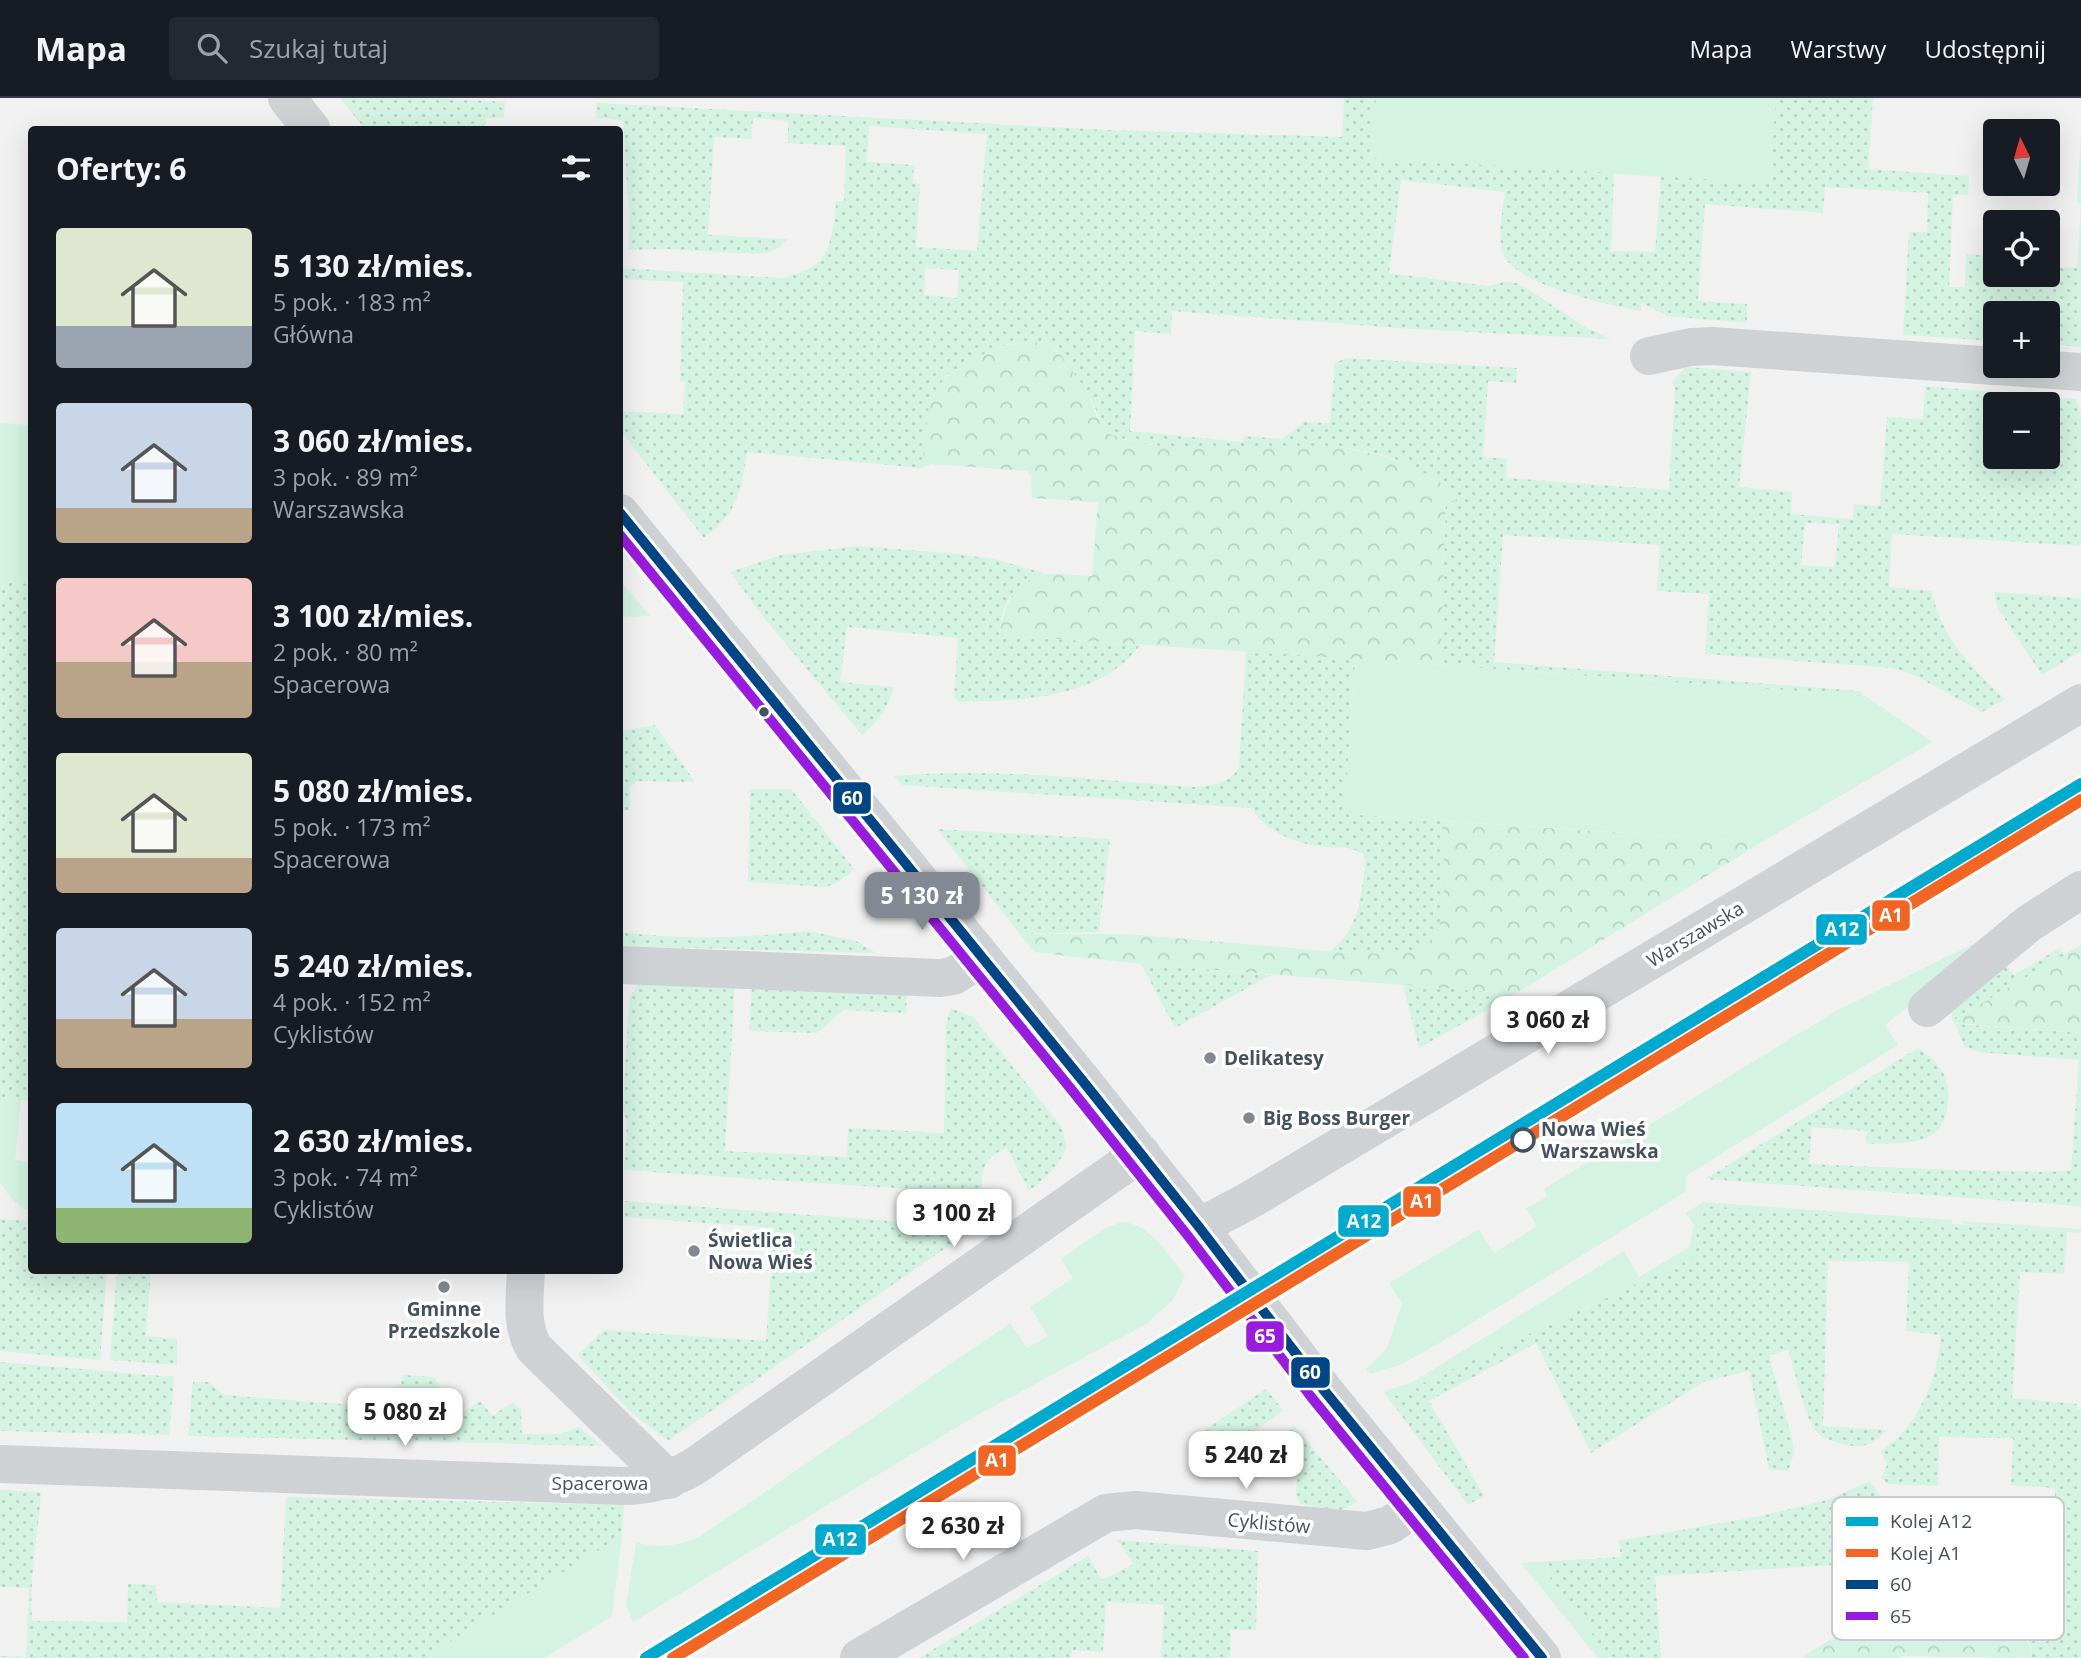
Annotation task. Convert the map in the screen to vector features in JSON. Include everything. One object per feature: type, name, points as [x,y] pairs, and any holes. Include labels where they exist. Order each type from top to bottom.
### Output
[{"type":"street","points":[[287,98],[309,126]]},
{"type":"street","points":[[1649,356],[1691,347],[1712,346],[1983,365]]},
{"type":"street","points":[[2060,371],[2081,372]]},
{"type":"street","points":[[623,517],[1141,1153],[1323,1389],[1542,1658]]},
{"type":"street","name":"Warszawska","points":[[1199,1227],[2081,703]]},
{"type":"street","points":[[1927,1008],[2028,924],[2081,890]]},
{"type":"street","points":[[623,965],[940,978],[953,976],[982,958]]},
{"type":"street","name":"Spacerowa","points":[[0,1464],[623,1486],[669,1480],[695,1466],[1141,1153]]},
{"type":"street","points":[[526,1274],[524,1322],[534,1348],[669,1480]]},
{"type":"street","name":"Cyklistów","points":[[859,1658],[1107,1513],[1135,1510],[1367,1531],[1390,1525],[1418,1506]]},
{"type":"green space","points":[[340,98],[436,98],[505,102],[504,118],[486,118],[485,126],[363,126]]},
{"type":"green space","points":[[1344,98],[1376,98],[1370,158],[1614,173],[1611,251],[1655,252],[1661,176],[1770,184],[1776,98],[1873,98],[1868,169],[1969,176],[1968,195],[1953,195],[1949,287],[1965,287],[1966,254],[1983,255],[1983,287],[2060,287],[2060,267],[2077,268],[2081,204],[2081,347],[2060,345],[2060,301],[1983,301],[1983,340],[1903,335],[1909,232],[1927,232],[1928,193],[1825,187],[1823,213],[1705,204],[1698,301],[1747,304],[1747,323],[1668,316],[1641,303],[1641,311],[1564,292],[1543,284],[1525,275],[1511,264],[1503,253],[1500,231],[1505,192],[1401,180],[1389,273],[1488,286],[1504,282],[1516,283],[1585,327],[1611,339],[1412,329],[1172,311],[1171,334],[1135,331],[1130,431],[1243,442],[1244,436],[1282,439],[1304,422],[1330,423],[1335,363],[1346,358],[1517,368],[1516,383],[1488,381],[1483,457],[1507,459],[1506,478],[1669,490],[1675,387],[1671,383],[1686,367],[1751,372],[1739,487],[1792,492],[1791,514],[1853,519],[1854,504],[1880,506],[1887,417],[1923,419],[1925,386],[1995,392],[1983,392],[1983,469],[2060,469],[2060,398],[2076,399],[2081,415],[2081,546],[1892,534],[1889,587],[1931,591],[1936,609],[1950,638],[2005,699],[1982,712],[1916,676],[1893,668],[1705,654],[1709,594],[1657,591],[1660,545],[1503,535],[1494,662],[1859,691],[1866,696],[1441,665],[1446,502],[1458,501],[1444,485],[1387,457],[1348,448],[1186,448],[1146,444],[1107,433],[1088,393],[1058,351],[1031,341],[987,352],[946,375],[929,403],[922,468],[747,452],[740,490],[731,510],[704,538],[623,434],[623,411],[683,414],[685,382],[680,381],[683,282],[623,279],[623,268],[781,278],[810,268],[826,252],[830,242],[836,201],[844,201],[846,146],[788,143],[788,121],[753,118],[751,139],[714,137],[708,235],[788,239],[770,252],[755,254],[670,249],[628,250],[629,214],[623,121],[595,119],[597,103],[1108,130],[1342,137]],"holes":[[[869,126],[987,134],[977,251],[916,247],[920,184],[913,183],[914,165],[867,162]],[[925,268],[959,270],[957,298],[924,295]],[[1805,523],[1839,524],[1835,567],[1801,565]]]},
{"type":"green space","points":[[1376,98],[1776,98],[1771,184],[1370,158]]},
{"type":"green space","points":[[2081,134],[2081,204],[2077,203]]},
{"type":"green space","points":[[1031,341],[1050,346],[1066,359],[1088,393],[1097,417],[1125,440],[1152,445],[1212,448],[1329,445],[1412,465],[1440,482],[1451,491],[1458,502],[1446,502],[1441,665],[999,635],[1007,604],[1018,586],[1026,580],[1047,574],[1092,576],[1098,502],[1032,498],[1031,476],[1027,471],[931,464],[922,468],[925,426],[929,403],[936,389],[958,367],[986,353]]},
{"type":"green space","points":[[0,423],[28,425],[28,584],[0,582]]},
{"type":"green space","points":[[859,546],[994,559],[1044,573],[1024,584],[1011,596],[1003,613],[999,635],[1140,645],[1123,663],[1103,677],[1081,687],[1033,698],[959,702],[954,697],[958,638],[847,627],[840,682],[894,687],[882,714],[862,735],[765,619],[730,572],[781,555]]},
{"type":"green space","points":[[0,582],[28,584],[28,1101],[0,1098]]},
{"type":"green space","points":[[623,584],[650,616],[623,617]]},
{"type":"green space","points":[[1994,592],[2081,598],[2081,651],[2042,675],[1997,607]]},
{"type":"green space","points":[[1246,652],[1355,659],[1344,814],[1442,821],[1442,916],[1438,931],[1427,945],[1394,953],[1331,951],[1348,932],[1357,910],[1364,874],[1363,854],[1349,849],[1315,846],[1284,836],[1265,824],[1251,808],[902,785],[894,776],[1006,774],[1193,787],[1225,781],[1239,767]]},
{"type":"green space","points":[[1355,659],[1866,696],[1932,742],[1762,842],[1344,814]]},
{"type":"green space","points":[[655,725],[695,782],[635,781],[635,784],[630,785],[629,810],[623,810],[623,730]]},
{"type":"green space","points":[[750,789],[791,789],[854,869],[839,882],[826,887],[748,882]]},
{"type":"green space","points":[[1442,821],[1762,842],[1515,994],[1141,964],[1034,952],[1020,934],[1127,934],[1350,953],[1439,929],[1442,907]]},
{"type":"green space","points":[[937,829],[1110,839],[1099,932],[1020,934]]},
{"type":"green space","points":[[808,931],[856,941],[876,953],[623,946],[623,932],[714,937]]},
{"type":"green space","points":[[1973,944],[1976,952],[1885,1025],[1898,1045],[1687,1175],[1685,1192],[1436,1345],[1400,1365],[1370,1374],[1366,1369],[1387,1348],[1402,1303],[1389,1283],[1479,1229],[1494,1253],[1537,1226],[1526,1208],[1547,1197],[1544,1189],[1836,1011]]},
{"type":"green space","points":[[2081,945],[2081,1033],[1956,1023],[1955,1019]]},
{"type":"green space","points":[[2060,948],[2064,955],[1955,1019],[1957,1024],[2081,1033],[2081,1206],[1705,1179],[1918,1048],[1940,1067],[1947,1085],[1947,1111],[1936,1132],[1912,1142],[1866,1144],[1867,1131],[1812,1127],[1809,1164],[1954,1170],[2071,1170],[2079,1060],[1979,1052],[1965,1047],[1952,1018],[1952,1005],[2004,963],[2014,975]]},
{"type":"green space","points":[[1141,964],[1271,975],[1175,1028]]},
{"type":"green space","points":[[638,982],[735,986],[725,1151],[847,1157],[848,1128],[944,1133],[946,1024],[951,1008],[973,1017],[1061,1126],[1067,1147],[1051,1172],[1029,1191],[1007,1148],[999,1152],[985,1165],[981,1194],[624,1170],[627,1123],[623,1109],[629,998]]},
{"type":"green space","points":[[1403,985],[1515,994],[1419,1048]]},
{"type":"green space","points":[[752,987],[907,994],[906,1013],[843,1010],[817,1033],[749,1031]]},
{"type":"green space","points":[[0,1098],[21,1100],[15,1160],[28,1162],[28,1210],[10,1197],[0,1182]]},
{"type":"green space","points":[[625,1201],[971,1227],[970,1231],[668,1441],[628,1410],[578,1355],[604,1330],[766,1341],[774,1228],[624,1217]]},
{"type":"green space","points":[[1703,1202],[1952,1220],[1952,1224],[1691,1259],[1389,1399],[1383,1391],[1411,1383],[1624,1251],[1639,1277],[1689,1247],[1694,1225],[1686,1213]]},
{"type":"green space","points":[[1704,1206],[2067,1232],[2064,1274],[2020,1272],[2012,1398],[2077,1404],[2076,1409],[2081,1410],[2081,1658],[2032,1658],[2031,1645],[2027,1640],[2064,1640],[2064,1497],[2055,1497],[2055,1488],[2011,1485],[2013,1438],[1939,1437],[1938,1486],[1888,1484],[1881,1478],[1887,1465],[1881,1451],[1906,1429],[1924,1400],[1939,1351],[1941,1335],[1906,1331],[1909,1262],[1828,1261],[1823,1426],[1888,1430],[1870,1443],[1860,1446],[1847,1445],[1818,1433],[1805,1407],[1788,1350],[1769,1355],[1793,1443],[1794,1453],[1788,1471],[1769,1469],[1749,1371],[1703,1382],[1591,1453],[1536,1343],[1429,1401],[1484,1496],[1468,1505],[1389,1399],[1691,1259]]},
{"type":"green space","points":[[0,1219],[28,1221],[28,1274],[107,1274],[100,1360],[0,1351]]},
{"type":"green space","points":[[1963,1221],[2081,1229],[2081,1233],[1963,1224]]},
{"type":"green space","points":[[1122,1222],[1132,1224],[1150,1234],[1185,1275],[1173,1300],[1146,1324],[972,1418],[633,1622],[626,1606],[636,1542],[669,1545],[701,1536],[1010,1323],[1027,1348],[1048,1336],[1030,1307],[1073,1278],[1061,1259],[1106,1228]]},
{"type":"green space","points":[[117,1274],[151,1274],[146,1336],[177,1339],[177,1365],[110,1360]]},
{"type":"green space","points":[[0,1362],[174,1377],[169,1435],[0,1431]]},
{"type":"green space","points":[[403,1375],[434,1377],[458,1415],[481,1401],[492,1416],[513,1402],[521,1409],[522,1434],[560,1434],[579,1427],[602,1446],[188,1436],[193,1382],[208,1382],[224,1395],[354,1405],[401,1384]]},
{"type":"green space","points":[[1266,1389],[1283,1410],[1240,1443],[1190,1440]]},
{"type":"green space","points":[[1294,1426],[1358,1502],[1340,1511],[1300,1504],[1296,1495],[1298,1456],[1281,1436]]},
{"type":"green space","points":[[1870,1481],[1880,1496],[1884,1497],[1834,1497]]},
{"type":"green space","points":[[0,1490],[41,1492],[33,1572],[32,1621],[127,1622],[128,1584],[156,1585],[157,1602],[280,1608],[286,1497],[624,1505],[622,1536],[423,1658],[0,1658],[26,1657],[29,1588],[0,1587]]},
{"type":"green space","points":[[1832,1498],[1832,1565],[1655,1576],[1661,1658],[1610,1658],[1538,1562],[1621,1557],[1619,1541],[1761,1516]]},
{"type":"green space","points":[[622,1536],[612,1616],[545,1658],[423,1658]]},
{"type":"green space","points":[[1117,1540],[1258,1551],[1256,1630],[1231,1630],[1230,1658],[1161,1658],[1164,1605],[1106,1602],[1103,1652],[1072,1650],[1071,1658],[919,1658],[1088,1556],[1102,1580],[1134,1564]]},
{"type":"green space","points":[[1538,1562],[1610,1658],[1598,1658],[1521,1563]]},
{"type":"green space","points":[[1832,1638],[2026,1640],[2032,1658],[1902,1656],[1801,1658]]},
{"type":"rail line","name":"A12","points":[[646,1658],[2081,784]]},
{"type":"rail line","name":"A1","points":[[673,1658],[2081,800]]},
{"type":"transit line","name":"60","points":[[623,517],[1082,1080],[1323,1389],[1542,1658]]},
{"type":"transit line","name":"65","points":[[623,539],[1071,1089],[1312,1398],[1524,1658]]},
{"type":"place","name":"Delikatesy","points":[[1210,1058]]},
{"type":"place","name":"Big Boss Burger","points":[[1249,1118]]},
{"type":"place","name":"Nowa Wieś Warszawska","points":[[1523,1140]]},
{"type":"place","name":"Świetlica Nowa Wieś","points":[[694,1251]]},
{"type":"place","name":"Gminne Przedszkole","points":[[444,1287]]}]
